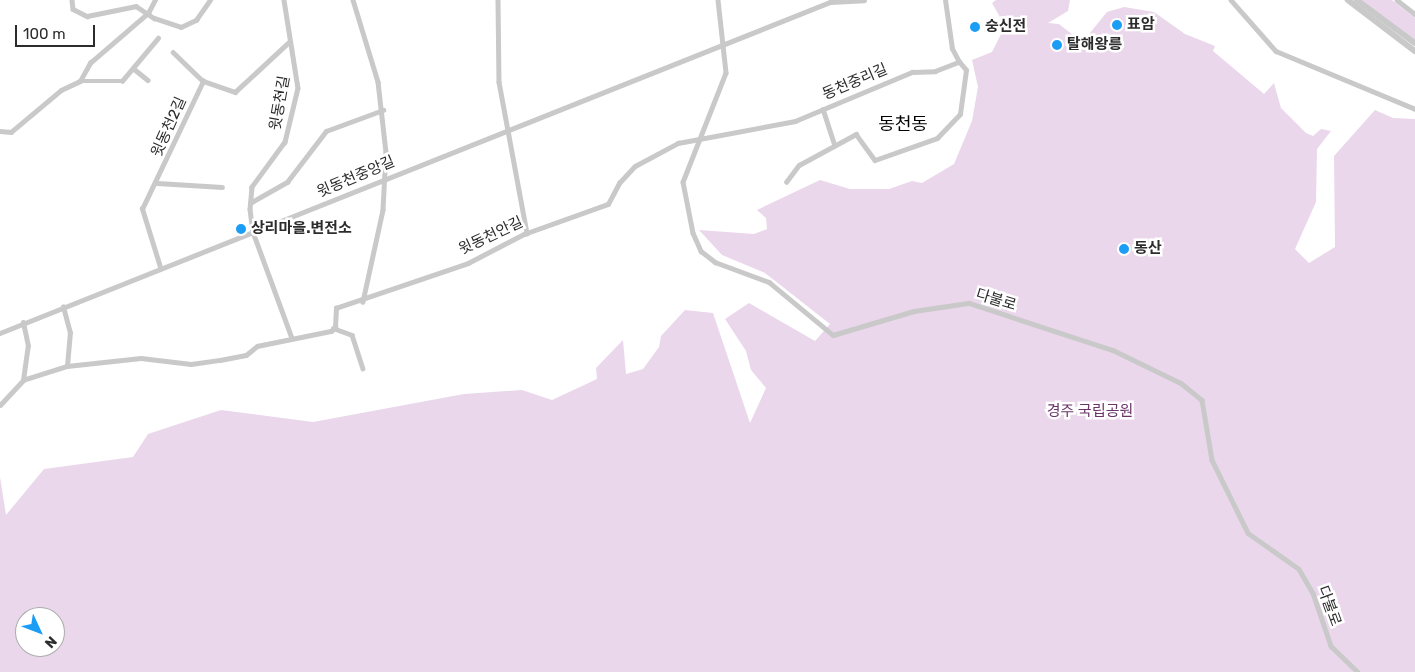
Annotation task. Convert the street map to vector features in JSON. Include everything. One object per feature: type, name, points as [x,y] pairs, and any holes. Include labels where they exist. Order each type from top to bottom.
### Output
[{"type":"street","points":[[72,0],[73,9],[87,16],[133,5],[148,14],[186,26],[196,20],[210,0]]},
{"type":"street","points":[[80,80],[90,63],[148,14],[155,0]]},
{"type":"street","name":"윗동천길","points":[[284,0],[288,43],[299,79],[288,133],[252,187],[250,203],[253,232],[292,338]]},
{"type":"street","points":[[353,0],[363,22],[383,110],[386,176],[363,302]]},
{"type":"street","points":[[498,0],[497,61],[527,233]]},
{"type":"street","name":"다불로","points":[[718,0],[726,73],[683,182],[693,233],[701,251],[715,262],[769,282],[832,335],[914,311],[969,304],[1113,350],[1181,383],[1202,400],[1212,460],[1248,533],[1299,569],[1313,593],[1330,646],[1358,672]]},
{"type":"street","name":"윗동천중앙길","points":[[0,332],[160,267],[253,232],[386,176],[723,47],[830,2],[864,0]]},
{"type":"street","points":[[786,182],[799,165],[834,142],[857,134],[870,157],[880,160],[937,138],[960,114],[966,70],[952,49],[945,0]]},
{"type":"street","points":[[1231,0],[1276,51],[1415,108]]},
{"type":"street","points":[[1348,0],[1414,50]]},
{"type":"street","points":[[1357,0],[1415,43]]},
{"type":"street","points":[[1397,0],[1415,14]]},
{"type":"street","points":[[0,131],[11,132],[61,90],[80,80],[122,81],[158,38]]},
{"type":"street","points":[[173,52],[203,81],[235,92],[288,43]]},
{"type":"street","name":"동천중리길","points":[[698,140],[795,121],[912,72],[935,71],[959,62]]},
{"type":"street","points":[[133,68],[148,80]]},
{"type":"street","name":"윗동천2길","points":[[160,267],[142,209],[157,182],[203,81]]},
{"type":"street","points":[[823,109],[834,142]]},
{"type":"street","points":[[250,203],[287,182],[326,131],[383,110]]},
{"type":"street","name":"윗동천안길","points":[[333,328],[336,308],[363,302],[468,263],[527,233],[608,204],[619,183],[636,166],[678,143],[698,140]]},
{"type":"street","points":[[157,182],[222,187]]},
{"type":"street","points":[[63,307],[70,333],[67,366]]},
{"type":"street","points":[[23,323],[28,346],[23,380]]},
{"type":"street","points":[[0,405],[23,380],[67,366],[141,358],[191,364],[238,358],[256,346],[333,328],[352,335],[363,368]]},
{"type":"green space","name":"경주 국립공원","points":[[996,0],[1070,0],[1068,11],[1048,23],[1059,24],[1078,39],[1085,39],[1107,12],[1124,7],[1154,12],[1185,34],[1215,46],[1213,51],[1264,94],[1274,83],[1281,108],[1306,133],[1313,136],[1321,129],[1331,131],[1317,149],[1316,202],[1295,249],[1309,263],[1335,247],[1334,156],[1375,110],[1393,118],[1415,119],[1415,672],[0,672],[0,477],[6,515],[44,469],[133,457],[148,434],[221,410],[313,422],[464,394],[522,390],[552,400],[597,379],[596,368],[623,340],[626,374],[643,369],[659,347],[661,336],[685,310],[713,313],[750,423],[766,388],[751,370],[746,351],[725,319],[749,303],[815,341],[830,324],[765,273],[722,255],[699,230],[754,234],[767,229],[766,218],[757,210],[820,180],[850,189],[889,189],[912,181],[922,183],[954,164],[972,121],[978,87],[972,60],[992,52],[1005,26],[992,3]]},
{"type":"green space","points":[[1361,0],[1392,0],[1415,18],[1415,40]]},
{"type":"place","name":"표암","points":[[1117,25]]},
{"type":"place","name":"숭신전","points":[[975,27]]},
{"type":"place","name":"탈해왕릉","points":[[1057,45]]},
{"type":"place","name":"상리마을.변전소","points":[[241,229]]},
{"type":"place","name":"동산","points":[[1124,249]]},
{"type":"district","name":"동천동","points":[[903,124]]}]
